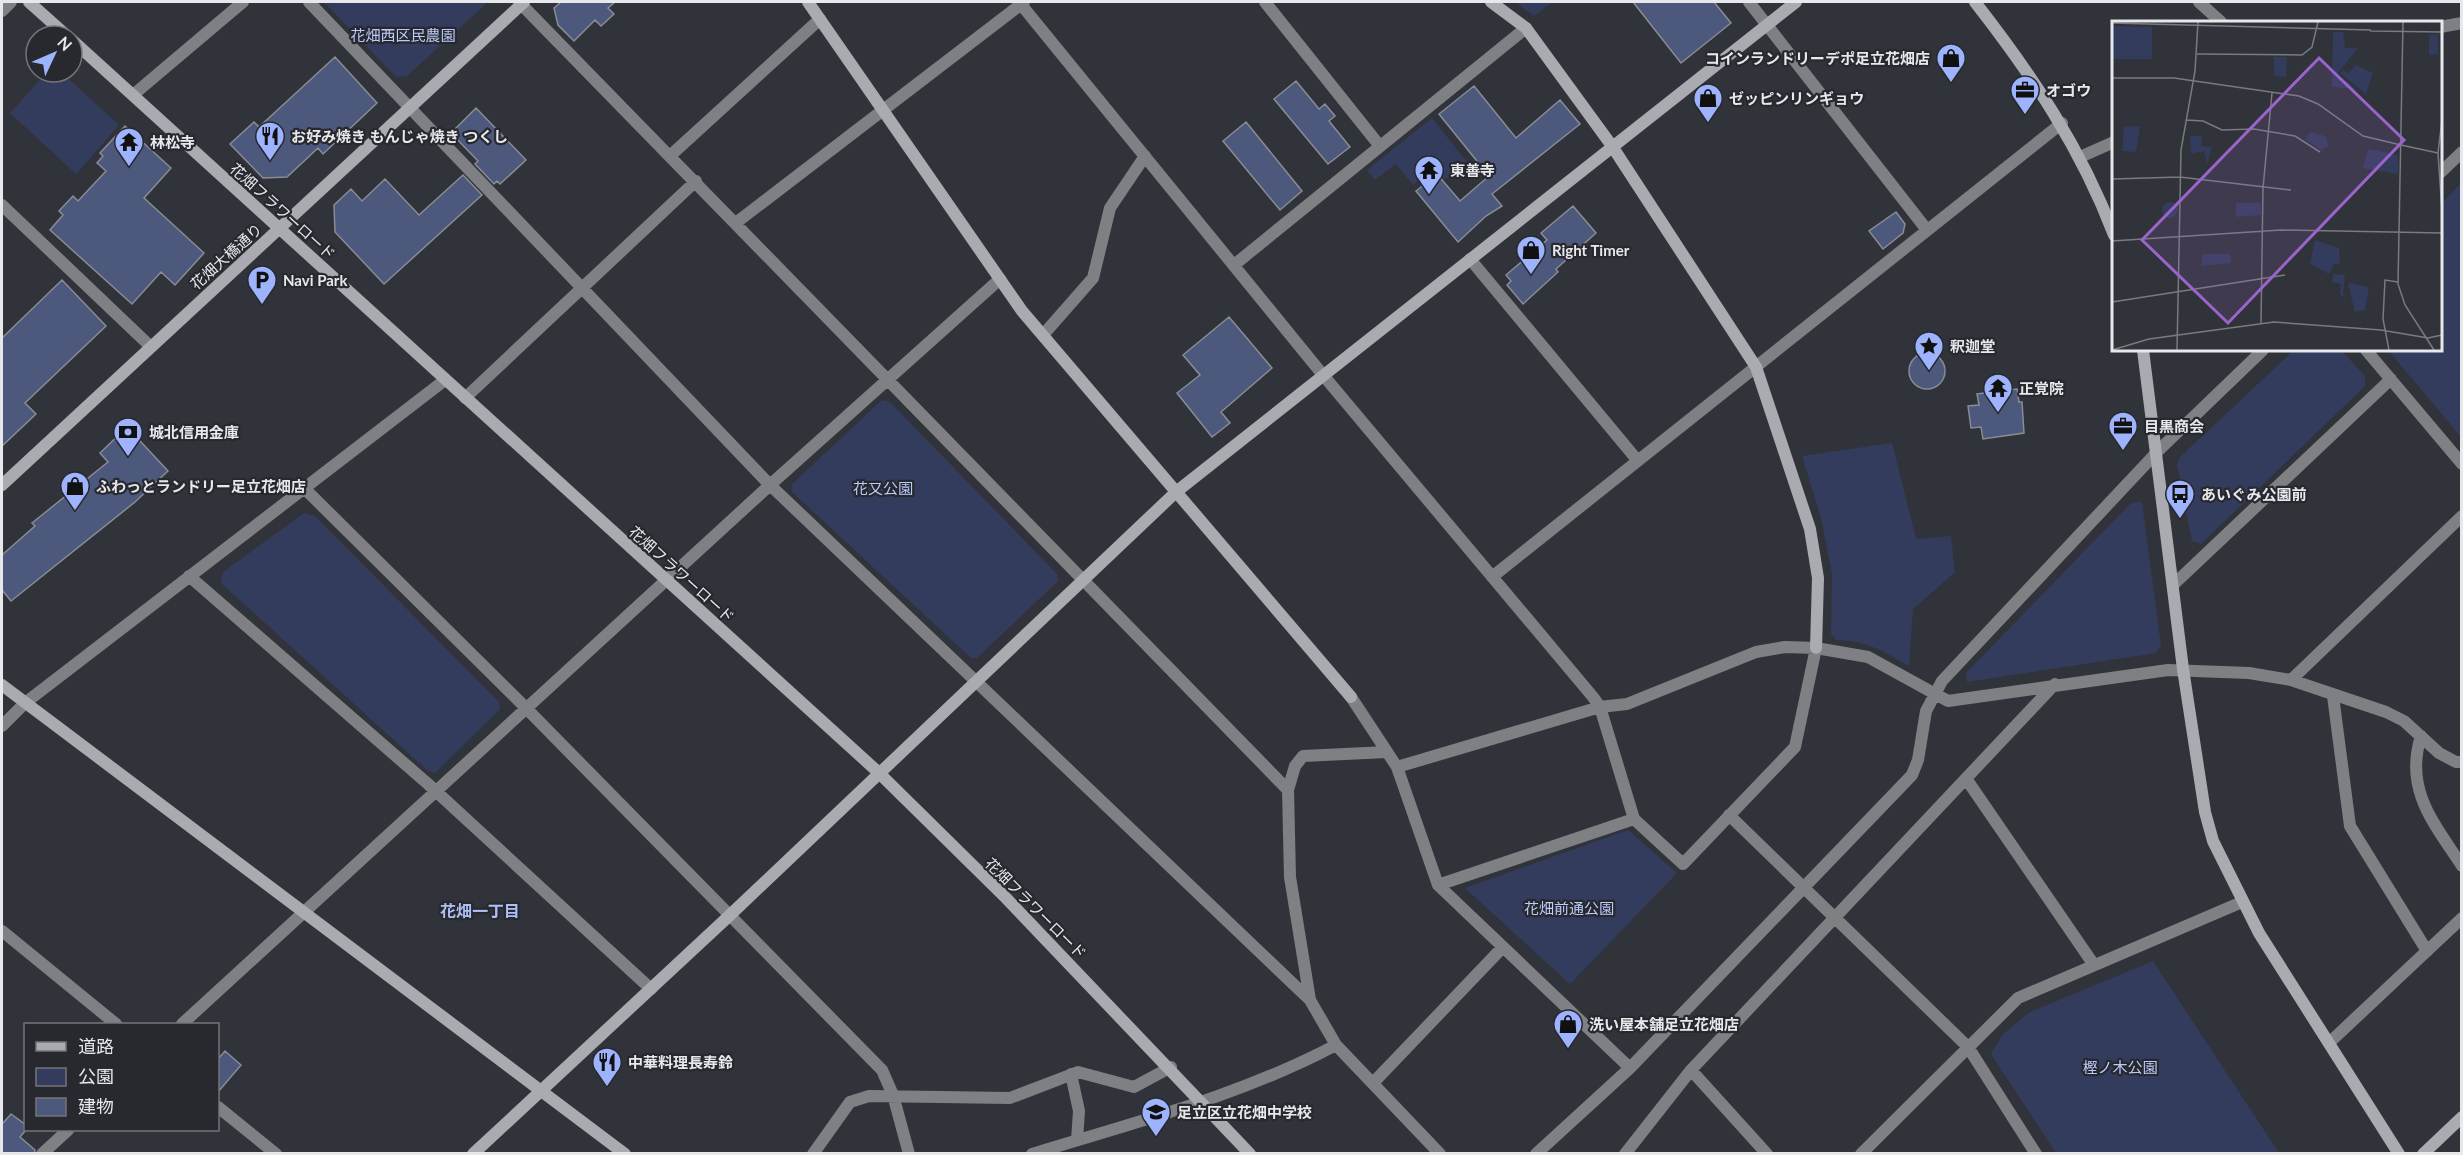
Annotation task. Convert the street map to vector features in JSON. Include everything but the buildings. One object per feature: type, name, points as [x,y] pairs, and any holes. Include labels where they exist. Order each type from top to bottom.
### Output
[{"type":"street","points":[[2,11],[11,2]]},
{"type":"street","points":[[29,2],[54,24]]},
{"type":"street","points":[[133,95],[243,2]]},
{"type":"street","points":[[309,2],[770,485],[1310,1000],[1336,1045],[1440,1154]]},
{"type":"street","points":[[522,2],[1288,790]]},
{"type":"street","name":"花畑大橋通り","points":[[2,485],[522,2]]},
{"type":"street","points":[[808,2],[1000,279],[1043,335],[1351,697],[1397,767],[1438,885],[1630,1068]]},
{"type":"street","points":[[737,222],[1021,2],[1323,375],[1600,707],[1634,819],[1683,864],[1795,747],[1816,648],[1818,578],[1810,529],[1756,367],[1612,146],[1526,28],[1491,2]]},
{"type":"street","points":[[1265,2],[1379,144]]},
{"type":"street","points":[[1749,2],[1927,230]]},
{"type":"street","points":[[473,1154],[729,916],[878,772],[1176,492],[1796,2]]},
{"type":"street","points":[[1975,2],[2041,90],[2062,123],[2080,157],[2112,230]]},
{"type":"street","points":[[2199,2],[2220,21]]},
{"type":"street","points":[[671,155],[820,20]]},
{"type":"street","points":[[2442,27],[2462,23]]},
{"type":"street","points":[[1234,265],[1379,144],[1526,28]]},
{"type":"street","name":"花畑フラワーロード","points":[[84,51],[878,772],[1006,898],[1171,1067],[1250,1154]]},
{"type":"street","points":[[1492,577],[2062,123]]},
{"type":"street","points":[[2080,157],[2112,143]]},
{"type":"street","points":[[2442,172],[2462,152]]},
{"type":"street","points":[[1043,335],[1093,278],[1110,208],[1145,156]]},
{"type":"street","points":[[465,398],[696,181]]},
{"type":"street","points":[[2,208],[150,346]]},
{"type":"street","points":[[1470,259],[1638,461]]},
{"type":"street","points":[[183,1023],[886,379],[1000,279]]},
{"type":"street","points":[[2143,351],[2158,451],[2183,669],[2205,812],[2212,841],[2242,902],[2399,1154]]},
{"type":"street","points":[[1536,1154],[1630,1068],[1912,774],[1918,760],[1926,711],[1942,681],[2158,451],[2262,351]]},
{"type":"street","points":[[2367,351],[2462,464]]},
{"type":"street","points":[[2173,585],[2391,379]]},
{"type":"street","points":[[2,726],[25,703],[445,380]]},
{"type":"street","points":[[303,488],[526,709],[882,1070],[893,1095],[909,1154]]},
{"type":"street","points":[[2291,680],[2462,516]]},
{"type":"street","points":[[189,576],[436,791],[651,989]]},
{"type":"street","points":[[1397,767],[1600,707],[1627,704],[1756,652],[1785,647],[1816,648],[1868,657],[1948,701],[2055,684],[2183,669],[2249,673],[2291,680],[2386,712],[2404,721],[2439,753],[2456,762],[2462,762]]},
{"type":"street","points":[[1625,1154],[1691,1070],[1967,780],[2055,684]]},
{"type":"street","points":[[2,686],[625,1154]]},
{"type":"street","points":[[2333,696],[2350,826],[2427,951]]},
{"type":"street","points":[[2421,736],[2414,757],[2421,802],[2462,866]]},
{"type":"street","points":[[1310,1000],[1290,877],[1288,790],[1295,766],[1303,756],[1387,752]]},
{"type":"street","points":[[1967,780],[2094,965]]},
{"type":"street","points":[[1729,815],[1833,920],[1968,1047],[2036,1154]]},
{"type":"street","points":[[1438,885],[1634,819]]},
{"type":"street","points":[[1861,1154],[2018,998],[2242,902]]},
{"type":"street","points":[[2330,1042],[2462,918]]},
{"type":"street","points":[[2,931],[115,1023]]},
{"type":"street","points":[[1373,1083],[1503,947]]},
{"type":"street","points":[[1032,1154],[1203,1102],[1293,1067],[1336,1045]]},
{"type":"street","points":[[813,1154],[850,1102],[869,1096],[1010,1098],[1078,1072],[1134,1087],[1171,1067]]},
{"type":"street","points":[[1691,1070],[1767,1154]]},
{"type":"street","points":[[1071,1074],[1079,1111],[1077,1140]]},
{"type":"street","points":[[219,1108],[276,1154]]},
{"type":"street","points":[[2423,1154],[2462,1117]]},
{"type":"street","points":[[42,1154],[67,1131]]},
{"type":"green space","name":"花畑西区民農園","points":[[324,2],[488,2],[407,76],[396,77]]},
{"type":"green space","points":[[1515,2],[1553,2],[1534,16]]},
{"type":"green space","points":[[36,84],[74,84],[119,125],[76,174],[10,113]]},
{"type":"green space","points":[[1432,118],[1467,162],[1445,180],[1435,168],[1413,185],[1396,164],[1375,180],[1367,170]]},
{"type":"green space","points":[[2461,183],[2461,437],[2389,351],[2442,351],[2442,203]]},
{"type":"green space","points":[[2293,351],[2342,351],[2365,376],[2365,386],[2201,544],[2192,541],[2177,464],[2180,457]]},
{"type":"green space","name":"花又公園","points":[[882,400],[890,402],[1057,574],[1058,581],[977,658],[971,658],[792,492],[792,484]]},
{"type":"green space","points":[[1892,443],[1916,539],[1951,536],[1955,572],[1913,609],[1909,666],[1874,648],[1856,642],[1836,640],[1831,634],[1832,574],[1821,518],[1802,456]]},
{"type":"green space","points":[[2142,502],[2161,646],[2156,653],[1967,682],[1966,673],[2131,503]]},
{"type":"green space","points":[[304,513],[315,516],[499,702],[500,709],[435,773],[428,771],[221,583],[223,572]]},
{"type":"green space","name":"花畑前通公園","points":[[1628,830],[1677,873],[1570,984],[1465,888]]},
{"type":"green space","name":"樫ノ木公園","points":[[2153,961],[2279,1153],[2056,1153],[1991,1054],[2003,1034],[2030,1012]]},
{"type":"place","name":"コインランドリーデポ足立花畑店","points":[[1951,84]]},
{"type":"place","name":"オゴウ","points":[[2025,116]]},
{"type":"place","name":"ゼッピンリンギョウ","points":[[1708,124]]},
{"type":"place","name":"お好み焼き もんじゃ焼き つくし","points":[[270,162]]},
{"type":"place","name":"林松寺","points":[[129,168]]},
{"type":"place","name":"東善寺","points":[[1429,196]]},
{"type":"place","name":"Right Timer","points":[[1531,276]]},
{"type":"place","name":"Navi Park","points":[[262,306]]},
{"type":"place","name":"釈迦堂","points":[[1929,372]]},
{"type":"place","name":"正覚院","points":[[1998,414]]},
{"type":"place","name":"目黒商会","points":[[2123,452]]},
{"type":"place","name":"城北信用金庫","points":[[128,458]]},
{"type":"place","name":"ふわっとランドリー足立花畑店","points":[[75,512]]},
{"type":"place","name":"あいぐみ公園前","points":[[2180,520]]},
{"type":"place","name":"洗い屋本舗足立花畑店","points":[[1568,1050]]},
{"type":"place","name":"中華料理長寿鈴","points":[[607,1088]]},
{"type":"place","name":"足立区立花畑中学校","points":[[1156,1138]]},
{"type":"district","name":"花畑一丁目","points":[[480,910]]}]
